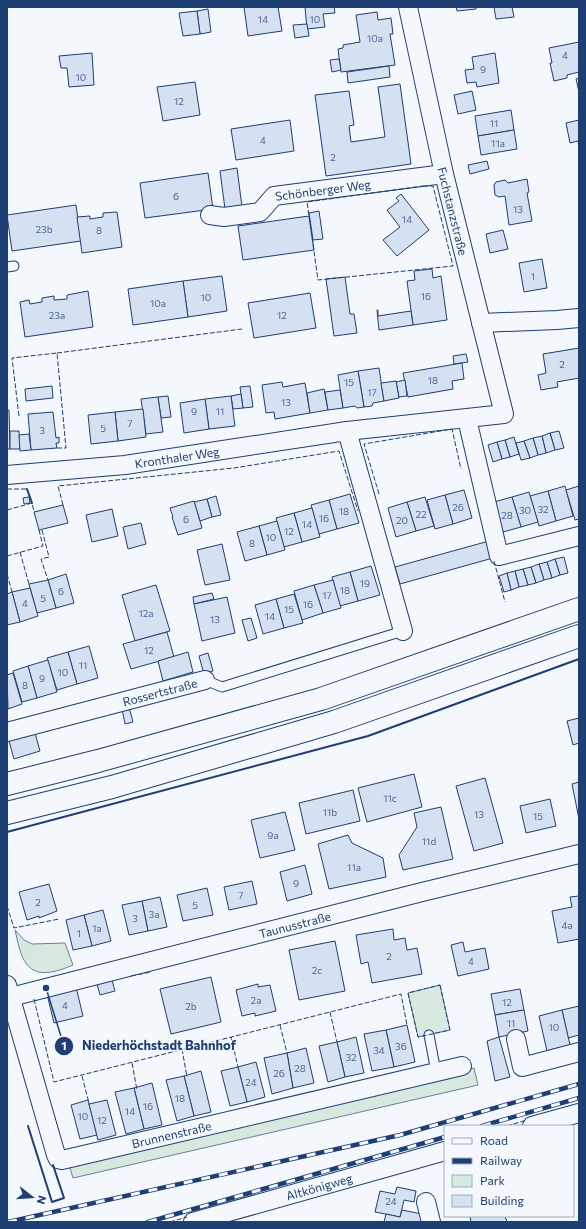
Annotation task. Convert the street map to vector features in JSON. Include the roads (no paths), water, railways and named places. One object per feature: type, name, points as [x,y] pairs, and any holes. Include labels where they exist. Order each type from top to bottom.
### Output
[{"type":"highway","points":[[7,784],[106,759],[321,698],[579,609]]},
{"type":"highway","points":[[7,813],[112,787],[334,722],[579,636]]},
{"type":"street","name":"Fuchstanzstraße","points":[[408,7],[444,174],[504,414]]},
{"type":"street","name":"Schönberger Weg","points":[[210,215],[224,217],[260,212],[274,196],[444,174]]},
{"type":"street","points":[[481,323],[579,318]]},
{"type":"street","name":"Kronthaler Weg","points":[[7,475],[125,466],[347,431],[504,414]]},
{"type":"street","points":[[466,419],[499,556],[579,536]]},
{"type":"street","points":[[347,431],[403,631]]},
{"type":"street","name":"Rossertstraße","points":[[7,732],[205,680]]},
{"type":"street","name":"Taunusstraße","points":[[8,994],[579,854]]},
{"type":"street","name":"Brunnenstraße","points":[[8,994],[56,1155],[58,1159],[62,1160],[462,1066]]},
{"type":"street","points":[[516,1039],[522,1068],[579,1052]]},
{"type":"street","points":[[536,1125],[579,1113]]},
{"type":"street","name":"Altkönigweg","points":[[193,1222],[444,1151]]},
{"type":"street","points":[[426,1202],[431,1222]]},
{"type":"lane","name":"Rossertstraße","points":[[205,680],[222,687],[403,631]]},
{"type":"lane","points":[[429,1035],[436,1072]]},
{"type":"railway","points":[[8,1222],[400,1135],[579,1084]]},
{"type":"railway","points":[[485,1125],[579,1098]]},
{"type":"railway","points":[[148,1222],[444,1137]]},
{"type":"place","name":"Niederhöchstadt Bahnhof","points":[[46,988]]}]
